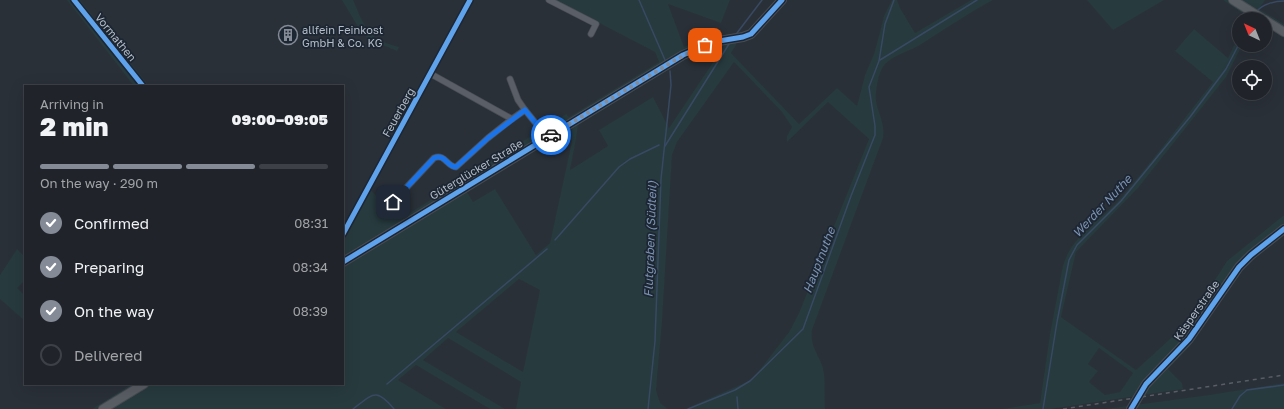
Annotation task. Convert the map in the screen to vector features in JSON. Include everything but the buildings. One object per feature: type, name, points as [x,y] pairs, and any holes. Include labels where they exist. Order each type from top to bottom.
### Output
[{"type":"street","name":"Vormathen","points":[[74,0],[142,85]]},
{"type":"street","name":"Feuerberg","points":[[344,232],[470,0]]},
{"type":"street","points":[[549,0],[596,24],[591,34]]},
{"type":"street","name":"Güterglücker Straße","points":[[344,261],[683,55],[722,40],[748,35],[754,32],[782,0]]},
{"type":"street","points":[[1233,0],[1251,12]]},
{"type":"street","points":[[1272,25],[1284,32]]},
{"type":"street","points":[[430,74],[512,119]]},
{"type":"street","points":[[510,79],[518,100],[547,137]]},
{"type":"street","points":[[393,202],[434,158],[443,158],[452,166],[456,167],[488,138],[525,110]]},
{"type":"street","name":"Käsperstraße","points":[[1131,409],[1146,384],[1189,339],[1239,267],[1251,255],[1284,229]]},
{"type":"street","points":[[103,409],[142,385]]},
{"type":"green space","points":[[67,0],[80,0],[148,85],[133,85]]},
{"type":"green space","points":[[342,0],[353,0],[369,32],[373,36],[388,44],[399,47],[397,51],[368,39],[358,27]]},
{"type":"green space","points":[[555,0],[730,0],[721,23],[668,4],[684,47],[696,42],[729,34],[726,42],[736,42],[736,45],[731,53],[799,124],[837,88],[857,106],[865,75],[874,54],[884,16],[892,0],[897,0],[915,33],[971,0],[993,0],[920,45],[892,58],[881,70],[876,99],[883,125],[883,138],[812,330],[813,346],[824,373],[825,409],[685,409],[749,381],[755,376],[789,332],[799,313],[869,139],[828,102],[787,142],[787,136],[792,127],[782,112],[734,62],[677,142],[672,155],[662,322],[656,390],[660,403],[668,409],[516,409],[521,382],[448,338],[423,360],[505,409],[490,409],[416,365],[398,380],[446,409],[92,409],[130,385],[344,385],[344,238],[370,190],[402,218],[566,114],[569,117],[659,62],[655,52]],"holes":[[[726,43],[669,128],[653,97],[599,130],[608,146],[570,170],[578,125],[691,56],[709,47]],[[572,128],[572,141],[550,243],[536,255],[495,189],[473,202],[467,192]],[[519,279],[540,290],[523,372],[456,332]]]},
{"type":"green space","points":[[1087,0],[1164,0],[1113,30]]},
{"type":"green space","points":[[1223,0],[1265,0],[1259,9],[1264,12],[1241,12]]},
{"type":"green space","points":[[1272,17],[1284,24],[1284,38],[1272,30]]},
{"type":"green space","points":[[1194,29],[1228,58],[1232,50],[1232,52],[1238,52],[1234,60],[1232,60],[1232,65],[1226,77],[1138,188],[1076,252],[1061,317],[1136,370],[1185,327],[1227,261],[1284,215],[1284,236],[1252,259],[1242,269],[1190,346],[1168,369],[1182,383],[1183,389],[1050,409],[1002,409],[1040,403],[1050,334],[1062,270],[1065,259],[1071,249],[1085,231],[1119,200],[1213,82],[1175,51]],"holes":[[[1099,348],[1133,373],[1120,392],[1105,395],[1089,382],[1098,371],[1088,364]]]},
{"type":"green space","points":[[17,249],[24,256],[24,281],[17,288],[24,295],[24,320],[0,299],[0,275]]},
{"type":"green space","points":[[1284,383],[1284,409],[1105,409],[1209,395]]},
{"type":"waterway","name":"Flutgraben (Südteil)","points":[[639,0],[665,60]]},
{"type":"waterway","points":[[737,33],[762,0]]},
{"type":"waterway","name":"Hauptnuthe","points":[[688,409],[735,390],[750,381],[803,329],[851,196],[875,135],[869,87],[879,61],[885,24],[894,0]]},
{"type":"waterway","points":[[880,60],[977,0]]},
{"type":"waterway","name":"Werder Nuthe","points":[[1257,11],[1262,6],[1269,3],[1284,1]]},
{"type":"waterway","points":[[665,146],[729,44]]},
{"type":"waterway","name":"Werder Nuthe","points":[[1043,409],[1069,260],[1077,245],[1121,201],[1190,117],[1226,69],[1235,52]]},
{"type":"waterway","name":"Flutgraben (Südteil)","points":[[648,409],[655,341],[661,179],[671,85],[670,71]]},
{"type":"waterway","points":[[555,240],[619,167],[630,159],[659,145]]},
{"type":"waterway","points":[[387,384],[547,249]]},
{"type":"waterway","points":[[1232,409],[1240,396],[1247,390],[1284,385]]},
{"type":"waterway","points":[[353,409],[374,395],[378,395],[383,398],[394,409]]},
{"type":"waterway","points":[[737,397],[738,409]]},
{"type":"railway","points":[[1063,409],[1284,375]]},
{"type":"cycle path","points":[[74,0],[142,85]]},
{"type":"cycle path","points":[[344,232],[470,0]]},
{"type":"cycle path","points":[[344,261],[683,55],[713,42],[743,37],[751,34],[782,0]]},
{"type":"cycle path","points":[[1131,409],[1146,384],[1189,339],[1239,267],[1251,255],[1284,229]]},
{"type":"way so far","points":[[551,135],[677,59],[705,45]]},
{"type":"place","name":"allfein Feinkost GmbH & Co. KG","points":[[288,35]]},
{"type":"route","points":[[393,202],[434,158],[443,158],[454,167],[460,165],[488,138],[525,110],[547,137],[551,135]]}]
